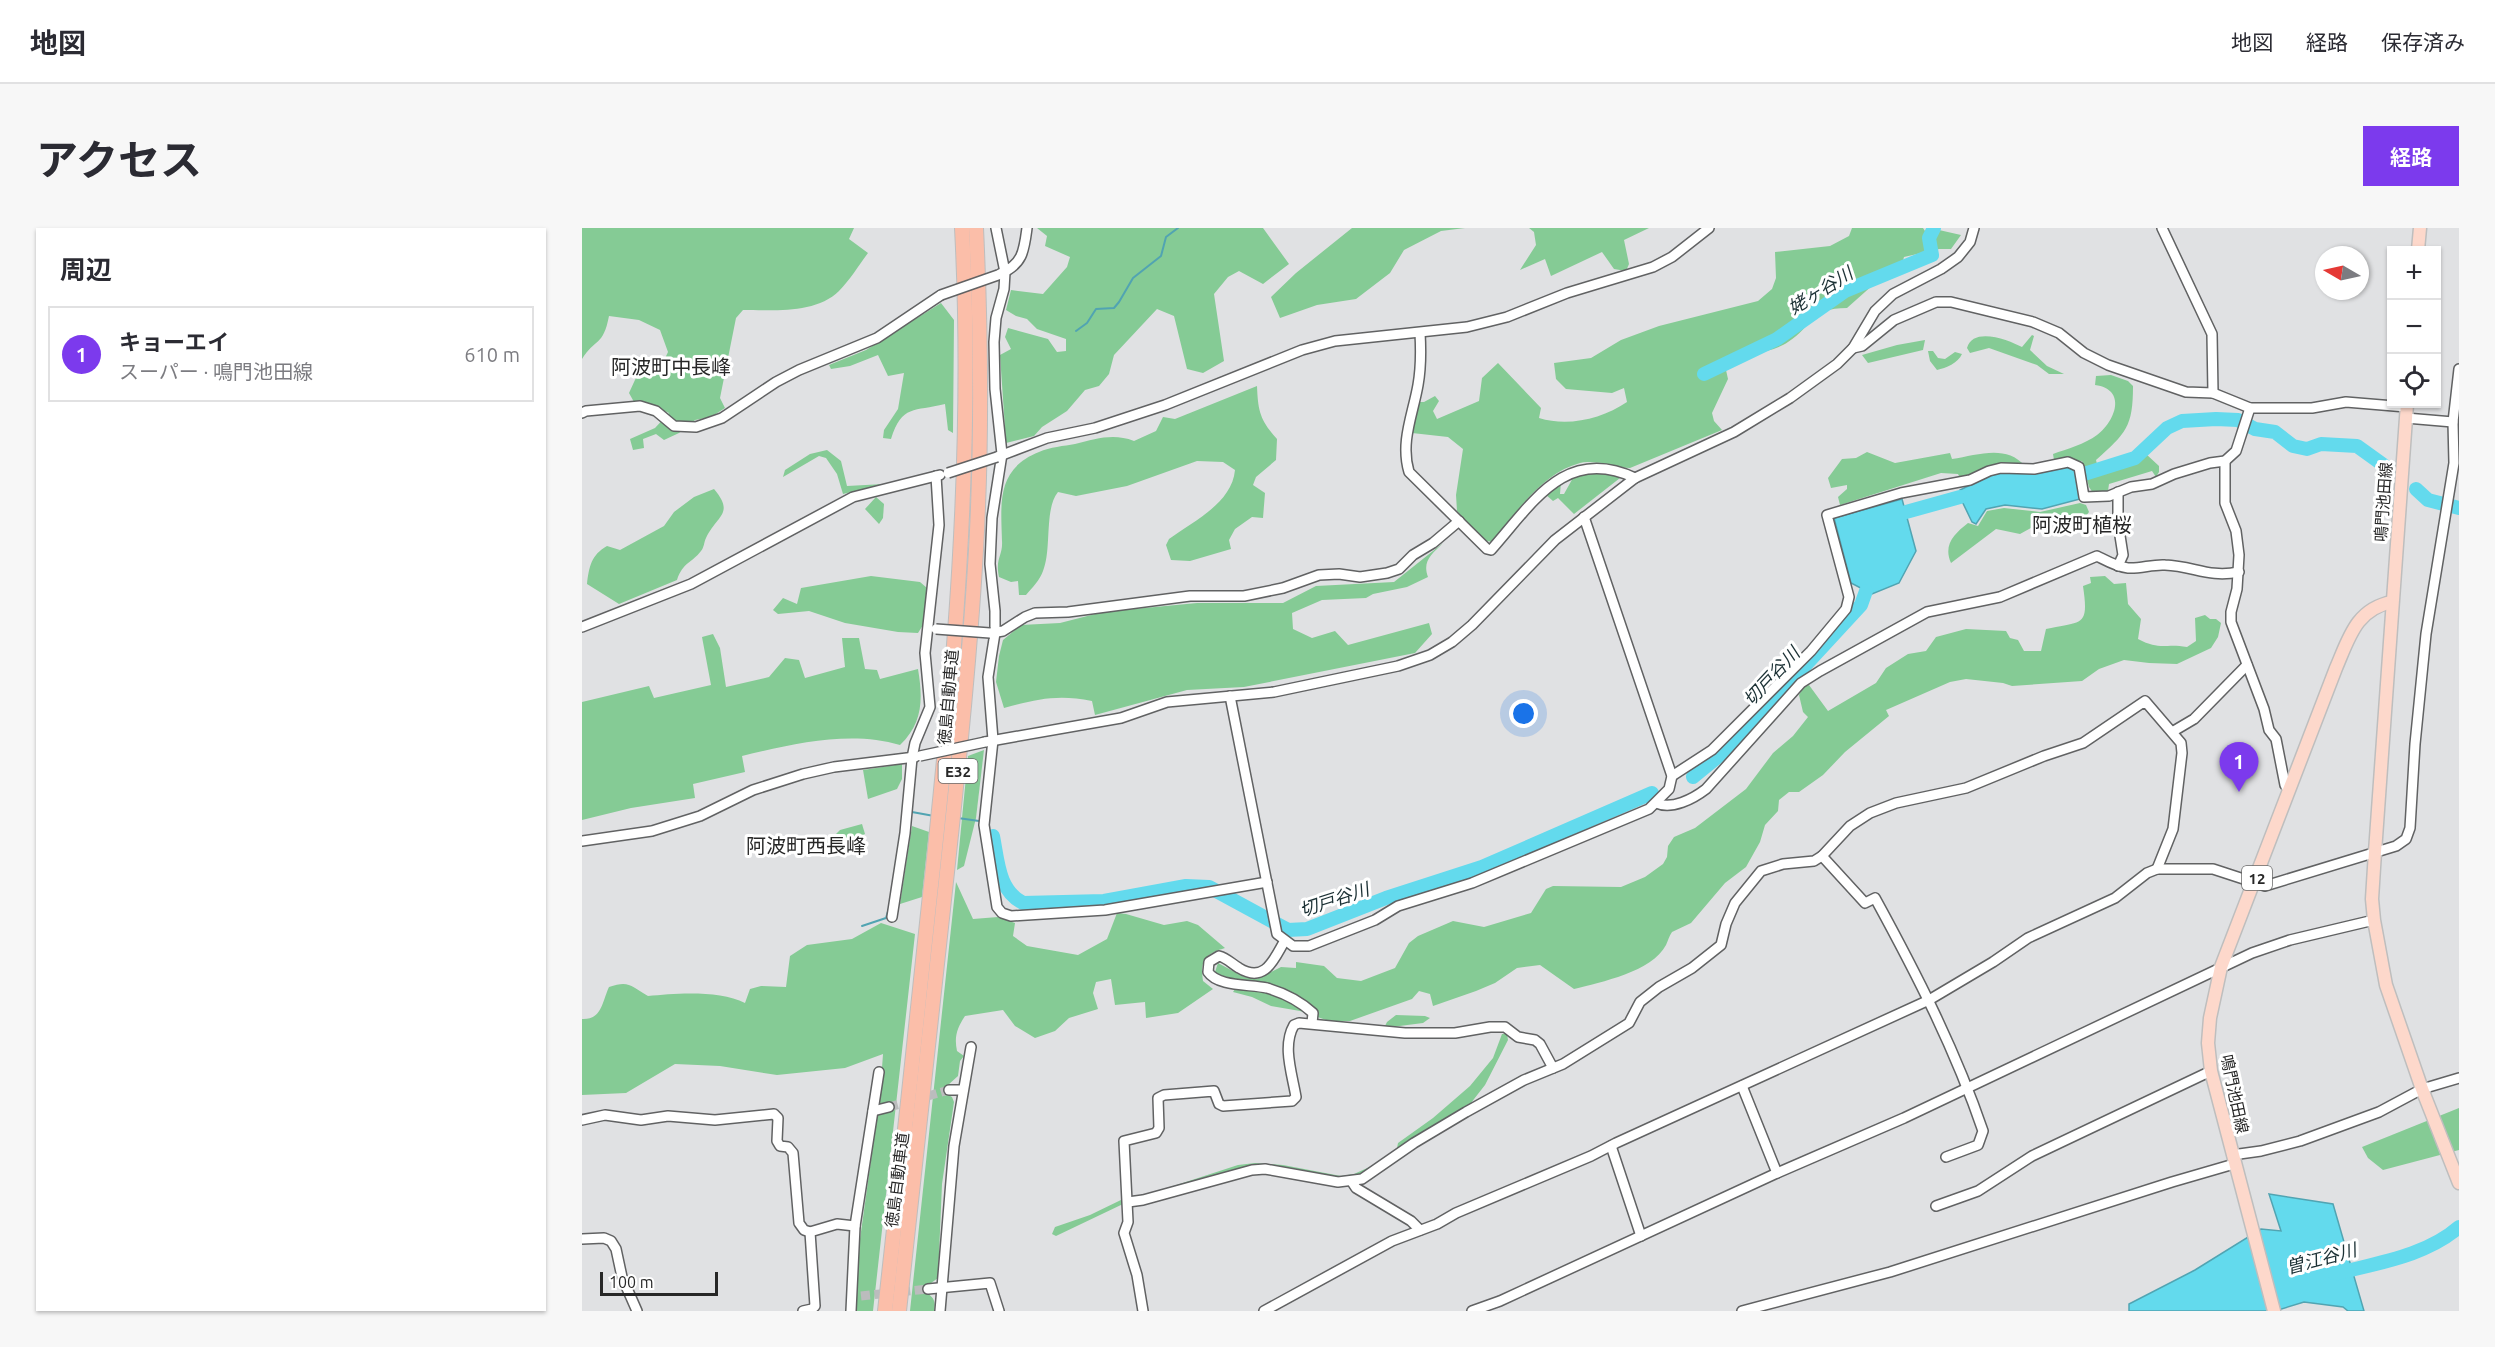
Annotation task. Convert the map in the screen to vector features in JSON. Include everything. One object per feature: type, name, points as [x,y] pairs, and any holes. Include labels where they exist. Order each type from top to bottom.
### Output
[{"type":"highway","name":"徳島自動車道","points":[[885,1311],[955,652],[966,418],[966,309],[962,228]]},
{"type":"highway","name":"徳島自動車道","points":[[898,1311],[956,790],[970,636],[976,548],[980,419],[980,305],[976,228]]},
{"type":"main road","points":[[2418,246],[2420,228]]},
{"type":"main road","name":"鳴門池田線","points":[[2406,410],[2372,898],[2385,985],[2459,1183]]},
{"type":"main road","name":"鳴門池田線","points":[[2274,1311],[2211,1071],[2208,1043],[2210,1018],[2221,967],[2336,668],[2354,628],[2375,606],[2392,602]]},
{"type":"street","points":[[996,228],[1004,289],[996,318],[994,342],[999,456],[990,564],[993,633],[988,677],[989,741],[984,825],[997,907],[1002,913],[1011,916],[1105,910],[1267,882]]},
{"type":"street","points":[[582,413],[640,406],[656,411],[674,426],[696,427],[722,418],[776,382],[799,370],[877,338],[941,295],[1001,274],[1014,267],[1022,256],[1027,228]]},
{"type":"street","points":[[582,627],[691,584],[853,497],[948,473],[1047,438],[1095,428],[1165,405],[1302,350],[1335,341],[1467,327],[1507,317],[1567,293],[1653,267],[1672,257],[1709,228]]},
{"type":"street","points":[[582,841],[652,831],[700,816],[753,790],[834,767],[916,757],[989,741],[1121,718],[1167,702],[1274,692],[1398,666],[1430,655],[1452,642],[1472,625],[1555,540],[1635,478],[1734,432],[1837,364],[1853,348],[1875,311],[1893,294],[1941,269],[1958,257],[1970,242],[1974,228]]},
{"type":"street","points":[[2162,228],[2212,334],[2213,393]]},
{"type":"street","points":[[1853,348],[1862,346],[1894,320],[1936,302],[1951,302],[2033,322],[2059,333],[2084,353],[2108,365],[2186,392],[2213,393],[2250,408],[2312,408],[2346,402],[2406,410],[2453,422]]},
{"type":"street","points":[[1420,333],[1421,355],[1418,384],[1409,425],[1405,459],[1409,472],[1487,549],[1491,550],[1542,492],[1559,478],[1575,470],[1602,468],[1623,472],[1635,478]]},
{"type":"street","points":[[1264,1311],[1392,1241],[1611,1146],[1929,1000],[2028,938],[2115,898],[2157,868],[2213,869],[2265,886],[2396,846],[2406,839],[2410,828],[2415,744],[2426,633],[2454,463],[2453,422],[2459,369]]},
{"type":"street","points":[[1672,776],[1712,750],[1811,651],[1846,609],[1849,597],[1827,515],[1901,493],[1970,480],[2001,468],[2034,469],[2068,462],[2079,467],[2084,497],[2109,496],[2131,487],[2152,484],[2174,474],[2210,463],[2225,461],[2235,451],[2250,408]]},
{"type":"street","points":[[2225,461],[2225,503],[2236,531],[2239,572],[2231,622],[2264,709],[2269,730],[2276,739],[2285,785],[2289,791]]},
{"type":"street","points":[[892,917],[916,757],[915,743],[930,707],[925,667],[933,628],[939,525],[936,476]]},
{"type":"street","points":[[2118,492],[2118,523],[2123,555],[2118,566]]},
{"type":"street","points":[[1230,696],[1277,934],[1284,942],[1293,946],[1309,946],[1368,923],[1398,906],[1472,883],[1649,808],[1669,789],[1672,776],[1584,517]]},
{"type":"street","points":[[933,628],[993,633],[1035,614],[1068,612],[1190,596],[1244,596],[1283,588],[1319,574],[1360,577],[1387,573],[1399,569],[1413,555],[1433,543],[1459,521]]},
{"type":"street","points":[[1656,803],[1664,807],[1695,798],[1706,789],[1801,683],[1927,612],[2000,597],[2097,556],[2118,566],[2130,568],[2164,565],[2223,575],[2239,572]]},
{"type":"street","points":[[2172,732],[2194,719],[2247,665]]},
{"type":"street","points":[[1128,1202],[1143,1200],[1252,1170],[1265,1169],[1338,1182],[1362,1179],[1414,1143],[1466,1112],[1524,1080],[1553,1068],[1629,1023],[1640,1002],[1659,987],[1692,968],[1721,945],[1726,924],[1735,903],[1761,870],[1783,864],[1814,861],[1822,856],[1850,826],[1870,813],[1896,803],[1966,788],[2044,756],[2083,743],[2145,701],[2181,743],[2182,753],[2173,829],[2157,868]]},
{"type":"street","points":[[1822,856],[1865,903],[1875,898],[1929,1000],[1968,1088],[1983,1131],[1982,1137],[1978,1144],[1946,1157]]},
{"type":"street","points":[[1472,1311],[1500,1301],[1968,1088],[2221,967],[2290,940],[2374,920]]},
{"type":"street","points":[[1284,942],[1271,966],[1259,972],[1243,971],[1226,958],[1219,956],[1209,962],[1208,972],[1216,979],[1266,988],[1285,994],[1303,1004],[1313,1013],[1312,1023]]},
{"type":"street","points":[[1143,1311],[1137,1275],[1124,1233],[1128,1222],[1128,1202],[1124,1141],[1156,1133],[1159,1128],[1158,1098],[1164,1095],[1214,1091],[1219,1104],[1223,1106],[1292,1101],[1296,1097],[1287,1046],[1288,1035],[1294,1025],[1312,1023],[1357,1030],[1405,1033],[1455,1033],[1504,1027],[1518,1037],[1535,1040],[1540,1044],[1553,1068]]},
{"type":"street","points":[[940,1311],[944,1288],[954,1146],[971,1047]]},
{"type":"street","points":[[1936,1206],[1978,1191],[2032,1156],[2211,1071]]},
{"type":"street","points":[[851,1311],[857,1297],[855,1226],[879,1072]]},
{"type":"street","points":[[1742,1311],[1890,1272],[2233,1159],[2300,1141],[2379,1112],[2422,1089],[2459,1078]]},
{"type":"street","points":[[1742,1086],[1777,1173]]},
{"type":"street","points":[[949,1090],[963,1089]]},
{"type":"street","points":[[873,1111],[889,1107]]},
{"type":"street","points":[[582,1120],[604,1115],[641,1120],[668,1116],[715,1120],[774,1114],[777,1118],[777,1141],[780,1146],[788,1147],[793,1153],[799,1223],[804,1230],[810,1232],[837,1224],[855,1226]]},
{"type":"street","points":[[1611,1146],[1641,1236]]},
{"type":"street","points":[[1352,1182],[1356,1188],[1411,1221],[1420,1230]]},
{"type":"street","points":[[803,1311],[815,1306],[810,1232]]},
{"type":"street","points":[[582,1239],[604,1238],[611,1241],[616,1249],[622,1277],[637,1311]]},
{"type":"street","points":[[928,1289],[990,1283],[999,1311]]},
{"type":"green space","points":[[582,228],[854,228],[849,239],[868,253],[839,291],[819,304],[794,309],[743,310],[736,318],[720,398],[725,408],[711,417],[695,420],[679,433],[664,440],[656,434],[643,439],[644,448],[633,450],[630,439],[655,428],[669,413],[651,405],[634,402],[629,393],[640,369],[658,373],[668,352],[660,330],[639,320],[609,316],[601,338],[582,359]]},
{"type":"green space","points":[[1037,228],[1263,228],[1289,264],[1263,284],[1239,271],[1228,277],[1214,294],[1224,361],[1203,373],[1187,369],[1174,316],[1157,309],[1114,355],[1109,374],[1099,386],[1085,390],[1067,411],[1042,427],[1034,436],[1006,443],[1000,355],[1011,349],[1005,337],[1008,328],[1048,339],[1057,352],[1066,351],[1066,339],[1037,329],[1027,319],[1006,310],[1011,290],[1043,294],[1067,267],[1070,257],[1045,246],[1047,236]]},
{"type":"green space","points":[[1352,228],[1465,228],[1441,231],[1404,250],[1390,273],[1356,299],[1317,305],[1280,318],[1271,297],[1296,273]]},
{"type":"green space","points":[[1529,228],[1649,228],[1624,240],[1629,264],[1626,271],[1614,269],[1602,252],[1551,276],[1545,259],[1520,270],[1536,245],[1534,232]]},
{"type":"green space","points":[[1852,228],[1923,228],[1925,231],[1939,230],[1961,235],[1951,249],[1939,249],[1904,257],[1902,264],[1874,284],[1847,308],[1826,311],[1819,315],[1788,342],[1766,351],[1724,361],[1728,379],[1712,413],[1714,421],[1722,430],[1630,468],[1613,467],[1620,478],[1574,514],[1558,498],[1553,501],[1545,494],[1561,482],[1560,494],[1564,494],[1574,476],[1602,473],[1603,463],[1580,463],[1554,475],[1531,495],[1492,542],[1482,540],[1457,511],[1456,495],[1463,449],[1448,437],[1412,433],[1419,402],[1435,396],[1439,401],[1433,411],[1437,419],[1479,401],[1482,378],[1498,363],[1541,408],[1539,418],[1561,422],[1584,420],[1607,413],[1627,402],[1624,388],[1612,393],[1566,389],[1556,379],[1554,363],[1591,358],[1621,340],[1659,326],[1758,301],[1772,289],[1776,278],[1775,252],[1830,246],[1849,236]]},
{"type":"green space","points":[[941,303],[954,320],[953,433],[948,430],[945,404],[910,411],[900,420],[891,439],[883,438],[884,430],[898,409],[904,373],[888,376],[878,355],[850,366],[831,369],[829,365],[866,350]]},
{"type":"green space","points":[[2032,335],[2034,336],[2030,350],[2047,366],[2064,374],[2049,374],[2037,365],[1989,348],[1970,353],[1967,348],[1971,341],[1984,336],[2000,338],[2022,347]]},
{"type":"green space","points":[[1925,340],[1923,350],[1868,363],[1862,355],[1897,345]]},
{"type":"green space","points":[[1928,351],[1933,351],[1938,358],[1945,359],[1955,352],[1962,354],[1951,365],[1937,370],[1930,361]]},
{"type":"green space","points":[[2111,375],[2128,381],[2133,386],[2133,400],[2126,428],[2121,436],[2096,460],[2099,473],[2135,462],[2146,454],[2159,466],[2159,472],[2156,477],[2152,471],[2109,484],[2108,491],[2093,493],[2089,487],[2082,461],[2054,460],[2053,454],[2076,446],[2104,429],[2113,414],[2115,399],[2105,388],[2095,385],[2096,376]]},
{"type":"green space","points":[[1257,386],[1261,415],[1277,439],[1276,460],[1256,477],[1253,485],[1265,493],[1263,518],[1252,517],[1235,529],[1229,540],[1231,549],[1190,561],[1171,560],[1166,545],[1169,539],[1219,502],[1232,482],[1235,470],[1223,462],[1197,461],[1127,486],[1076,496],[1058,492],[1049,519],[1046,562],[1038,581],[1026,595],[1019,595],[1018,581],[1011,582],[999,577],[1004,489],[1015,468],[1025,459],[1048,449],[1097,439],[1119,437],[1134,441],[1156,431],[1163,417],[1175,419]]},
{"type":"green space","points":[[827,450],[841,461],[847,486],[884,484],[843,494],[837,474],[826,458],[819,456],[783,477],[785,470],[810,454]]},
{"type":"green space","points":[[1867,452],[1895,463],[1950,453],[1952,459],[2000,453],[2017,459],[2025,466],[1997,465],[1960,478],[1958,474],[1941,473],[1840,505],[1838,497],[1847,489],[1847,485],[1831,488],[1828,478],[1842,459],[1856,458]]},
{"type":"green space","points":[[714,489],[723,504],[722,514],[710,530],[702,550],[685,566],[677,580],[619,604],[587,584],[592,562],[597,553],[607,546],[620,550],[664,526],[674,512],[694,497]]},
{"type":"green space","points":[[876,497],[884,504],[883,518],[879,524],[865,509]]},
{"type":"green space","points":[[2080,503],[2086,505],[2089,512],[2086,516],[2045,520],[2020,534],[1996,529],[1951,563],[1948,551],[1951,540],[1968,523],[1978,526],[1987,511],[2004,508],[2040,512]]},
{"type":"green space","points":[[1443,543],[1427,562],[1428,577],[1407,587],[1373,594],[1366,598],[1322,600],[1292,613],[1293,629],[1312,638],[1335,631],[1348,645],[1429,623],[1432,634],[1415,653],[1244,687],[1187,690],[1095,715],[1092,701],[1069,698],[1037,700],[1004,708],[996,682],[999,656],[1003,640],[1021,625],[1060,623],[1103,612],[1197,603],[1283,603],[1316,586],[1394,582]]},
{"type":"green space","points":[[871,576],[920,582],[927,588],[923,625],[918,633],[845,623],[809,611],[778,614],[773,610],[783,598],[797,604],[801,588]]},
{"type":"green space","points":[[2105,576],[2114,584],[2126,583],[2128,604],[2141,619],[2138,639],[2158,646],[2187,647],[2196,641],[2195,618],[2205,615],[2221,623],[2218,637],[2211,648],[2177,664],[2124,660],[2099,669],[2082,681],[2012,686],[1966,679],[1950,682],[1886,710],[1889,716],[1845,752],[1823,775],[1799,792],[1789,792],[1779,800],[1778,811],[1765,825],[1760,842],[1746,867],[1725,883],[1691,923],[1672,932],[1659,954],[1638,969],[1574,989],[1540,965],[1517,968],[1495,983],[1433,1006],[1430,994],[1419,991],[1412,999],[1350,1021],[1329,1021],[1300,1011],[1271,1006],[1252,997],[1233,992],[1235,989],[1253,990],[1259,984],[1218,975],[1215,972],[1218,963],[1244,977],[1257,979],[1281,967],[1296,968],[1296,962],[1324,966],[1337,978],[1361,981],[1395,968],[1409,943],[1418,936],[1453,921],[1484,927],[1531,913],[1546,889],[1553,886],[1621,887],[1645,877],[1663,864],[1667,857],[1668,846],[1674,837],[1695,828],[1746,789],[1773,753],[1793,736],[1808,717],[1803,712],[1799,695],[1804,686],[1809,685],[1828,711],[1876,683],[1886,668],[1908,654],[1926,651],[1936,637],[1966,629],[2006,631],[2010,638],[2018,640],[2024,651],[2041,651],[2046,629],[2076,623],[2084,616],[2083,586],[2091,583],[2090,577]]},
{"type":"green space","points":[[713,634],[720,648],[726,687],[769,677],[785,658],[799,660],[805,678],[845,667],[842,638],[859,638],[865,669],[877,670],[880,679],[918,669],[921,700],[917,719],[908,737],[900,745],[861,739],[821,740],[742,756],[745,772],[693,784],[695,798],[631,808],[582,820],[582,702],[649,686],[654,698],[711,685],[702,637]]},
{"type":"green space","points":[[984,750],[976,818],[964,866],[957,870],[968,756]]},
{"type":"green space","points":[[902,764],[902,779],[897,789],[868,799],[863,770]]},
{"type":"green space","points":[[862,824],[865,834],[839,846],[824,846],[840,830]]},
{"type":"green space","points":[[912,826],[929,832],[922,897],[900,904]]},
{"type":"green space","points":[[956,882],[973,919],[998,917],[1015,923],[1013,936],[1027,946],[1078,955],[1107,939],[1117,913],[1164,925],[1187,921],[1198,925],[1225,948],[1208,956],[1203,963],[1203,981],[1213,989],[1178,1013],[1146,1018],[1145,1002],[1115,1005],[1111,979],[1096,982],[1093,993],[1098,1009],[1069,1018],[1055,1031],[1035,1038],[1015,1026],[1003,1010],[965,1016],[956,1037],[957,1051],[964,1056],[960,1061],[958,1076],[948,1085],[947,1094],[954,1102],[942,1184],[938,1278],[927,1286],[926,1292],[934,1300],[934,1311],[910,1311]]},
{"type":"green space","points":[[881,923],[915,934],[873,1311],[855,1311],[860,1239],[880,1096],[883,1054],[845,1068],[777,1075],[720,1066],[675,1064],[626,1093],[582,1095],[582,1019],[594,1017],[603,1004],[609,987],[621,984],[630,985],[648,996],[684,993],[711,994],[745,1003],[750,989],[761,986],[786,987],[790,956],[807,945],[852,939]]},
{"type":"green space","points":[[1396,1015],[1430,1018],[1423,1023],[1384,1028],[1387,1022]]},
{"type":"green space","points":[[1502,1034],[1507,1034],[1508,1040],[1485,1085],[1467,1108],[1396,1153],[1398,1143],[1433,1118],[1470,1086],[1493,1058]]},
{"type":"green space","points":[[2459,1108],[2459,1150],[2383,1170],[2368,1158],[2362,1147]]},
{"type":"green space","points":[[1255,1163],[1283,1165],[1341,1176],[1354,1174],[1374,1165],[1376,1167],[1363,1175],[1344,1180],[1269,1166],[1152,1193],[1238,1165]]},
{"type":"green space","points":[[1123,1199],[1123,1204],[1056,1236],[1052,1234],[1055,1227],[1090,1215]]},
{"type":"water","points":[[2068,467],[2076,471],[2080,499],[2042,509],[2005,505],[1986,509],[1976,524],[1972,522],[1960,497],[1960,490],[1995,473],[2032,472]]},
{"type":"water","points":[[1902,499],[1916,551],[1899,583],[1872,594],[1851,583],[1834,518]]},
{"type":"water","points":[[2269,1194],[2333,1204],[2364,1311],[2348,1311],[2343,1307],[2304,1302],[2275,1311],[2129,1311],[2129,1304],[2195,1270],[2261,1229],[2281,1231]]},
{"type":"waterway","points":[[1076,331],[1087,323],[1096,309],[1114,308],[1133,278],[1161,256],[1166,237],[1178,228]]},
{"type":"waterway","name":"姥ヶ谷川","points":[[1704,374],[1777,339],[1845,291],[1932,255],[1929,238],[1934,228]]},
{"type":"waterway","name":"切戸谷川","points":[[2084,474],[2135,458],[2167,428],[2182,421],[2216,419],[2238,420],[2255,429],[2275,432],[2293,446],[2307,449],[2321,444],[2357,446],[2389,469]]},
{"type":"waterway","name":"切戸谷川","points":[[2416,489],[2428,500],[2459,508]]},
{"type":"waterway","name":"切戸谷川","points":[[1906,512],[1960,497]]},
{"type":"waterway","name":"切戸谷川","points":[[1693,777],[1731,746],[1861,605],[1866,591]]},
{"type":"waterway","name":"切戸谷川","points":[[993,836],[1000,874],[1004,883],[1008,891],[1023,903],[1104,901],[1186,886],[1209,887],[1288,930],[1307,929],[1386,898],[1482,867],[1652,793]]},
{"type":"waterway","points":[[912,812],[934,816]]},
{"type":"waterway","points":[[958,818],[979,821]]},
{"type":"waterway","points":[[862,926],[886,918],[890,905]]},
{"type":"waterway","name":"曽江谷川","points":[[2335,1274],[2416,1252],[2446,1237],[2459,1227]]},
{"type":"tunnel","points":[[889,1107],[949,1090]]},
{"type":"tunnel","points":[[861,1296],[928,1289]]},
{"type":"place","name":"キョーエイ","points":[[2239,792]]},
{"type":"district","name":"阿波町中長峰","points":[[671,366]]},
{"type":"district","name":"阿波町植桜","points":[[2082,524]]},
{"type":"district","name":"阿波町西長峰","points":[[806,845]]}]
